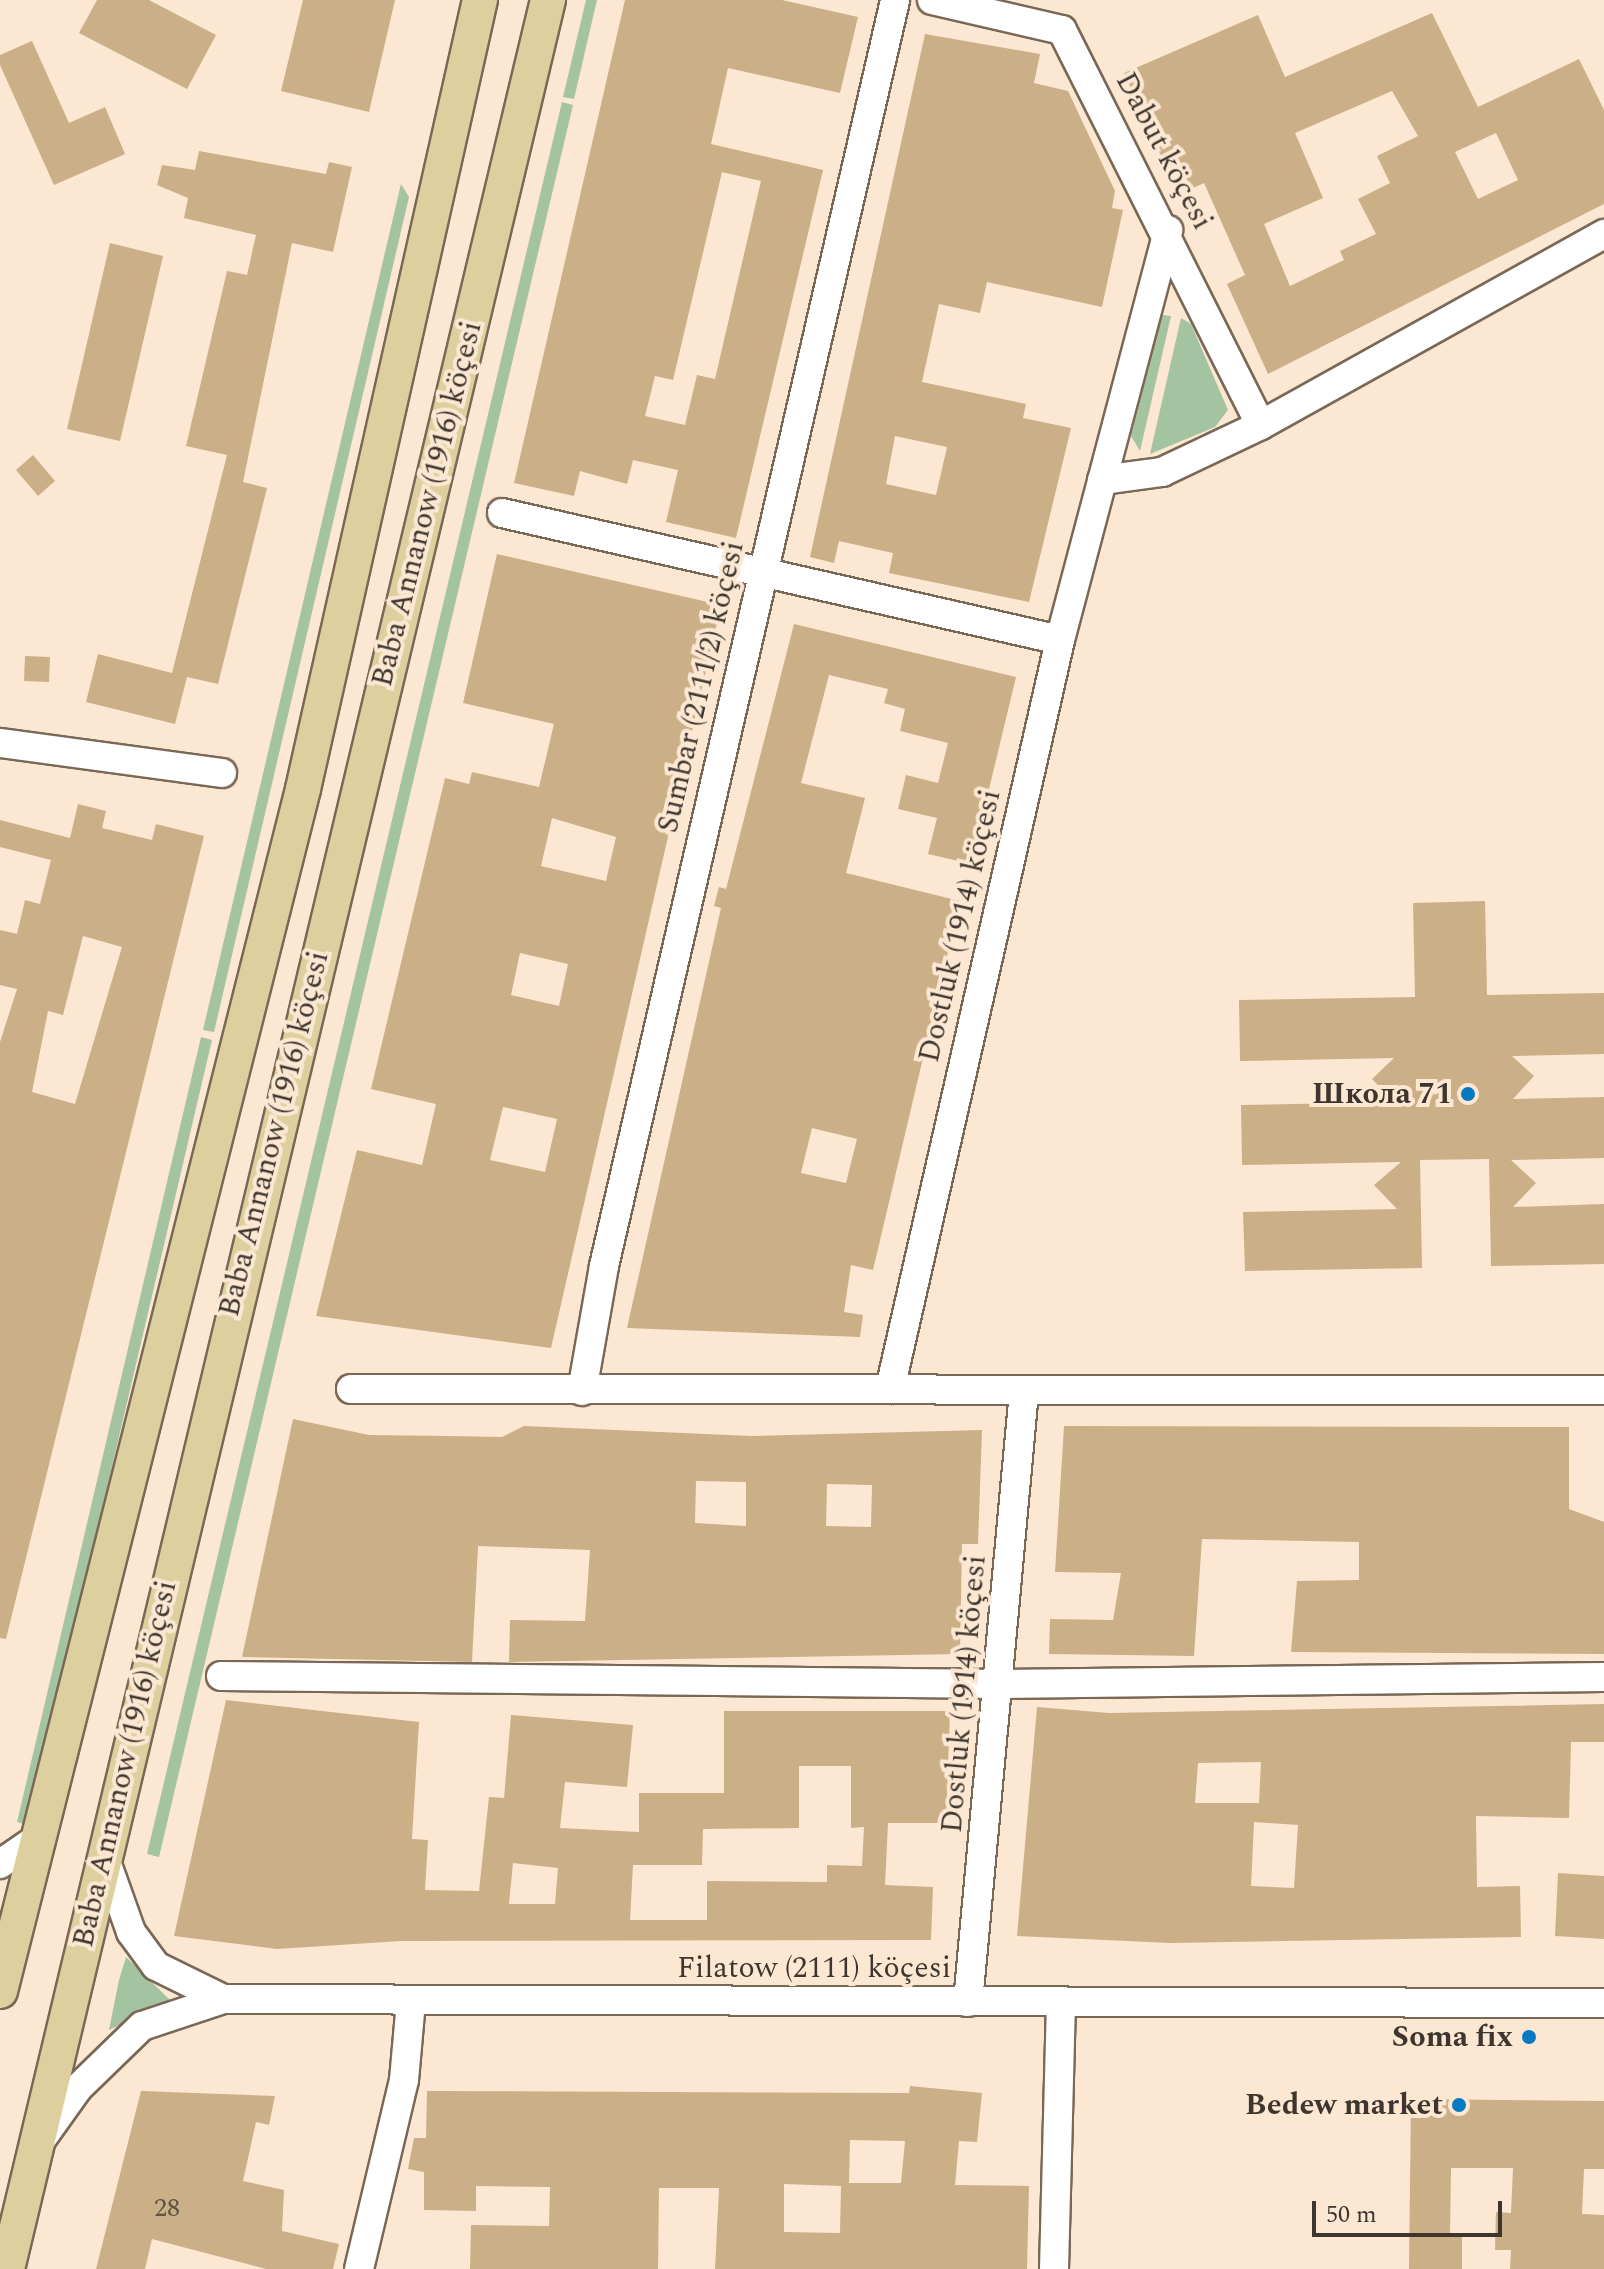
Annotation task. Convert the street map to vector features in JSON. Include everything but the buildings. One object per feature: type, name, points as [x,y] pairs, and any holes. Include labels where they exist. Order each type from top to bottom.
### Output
[{"type":"main road","name":"Baba Annanow (1916) köçesi","points":[[1,1982],[303,789],[480,0]]},
{"type":"main road","name":"Baba Annanow (1916) köçesi","points":[[7,2269],[41,2140],[104,1856],[548,0]]},
{"type":"street","name":"Sumbar (2111/2) köçesi","points":[[582,1391],[607,1250],[895,0]]},
{"type":"street","name":"Dabut köçesi","points":[[932,0],[1062,30],[1168,230],[1261,425]]},
{"type":"street","name":"Dostluk (1914) köçesi","points":[[890,1389],[1060,640],[1168,230]]},
{"type":"street","points":[[1102,480],[1162,472],[1261,425],[1604,234]]},
{"type":"street","points":[[502,513],[762,569],[1060,640]]},
{"type":"street","points":[[0,743],[222,773]]},
{"type":"street","points":[[351,1389],[1604,1390]]},
{"type":"street","name":"Dostluk (1914) köçesi","points":[[968,2002],[1001,1684],[1024,1391]]},
{"type":"street","points":[[221,1676],[1001,1684],[1604,1677]]},
{"type":"street","points":[[0,1864],[38,1838]]},
{"type":"street","name":"Filatow (2111) köçesi","points":[[104,1856],[131,1932],[156,1966],[223,1999],[411,2002],[1604,2003]]},
{"type":"street","points":[[41,2140],[78,2088],[142,2026],[223,1999]]},
{"type":"street","points":[[359,2269],[404,2080],[411,2002]]},
{"type":"street","points":[[1054,2269],[1061,2002]]},
{"type":"green space","points":[[586,0],[597,0],[574,99],[563,97]]},
{"type":"green space","points":[[562,102],[573,105],[159,1857],[147,1854]]},
{"type":"green space","points":[[401,184],[409,197],[214,1032],[203,1030]]},
{"type":"green space","points":[[1162,315],[1171,316],[1140,451],[1131,436]]},
{"type":"green space","points":[[1181,318],[1191,324],[1228,410],[1215,427],[1150,454]]},
{"type":"green space","points":[[201,1037],[212,1040],[28,1825],[17,1822]]},
{"type":"green space","points":[[126,1957],[171,2001],[109,2030],[119,1980]]},
{"type":"place","name":"Школа 71","points":[[1468,1094]]},
{"type":"place","name":"Soma fix","points":[[1529,2037]]},
{"type":"place","name":"Bedew market","points":[[1459,2105]]}]
